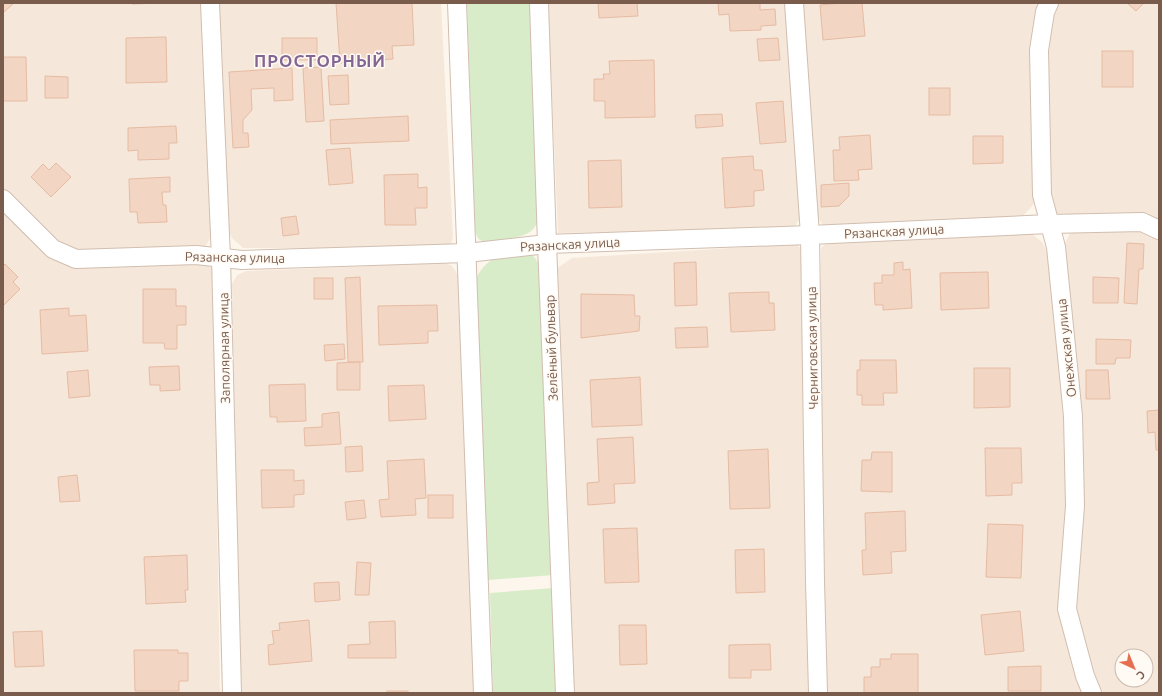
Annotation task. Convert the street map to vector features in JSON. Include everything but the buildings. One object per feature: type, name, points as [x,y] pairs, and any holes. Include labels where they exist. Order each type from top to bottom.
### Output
[{"type":"street","name":"Заполярная улица","points":[[210,3],[221,258],[232,693]]},
{"type":"street","points":[[457,3],[483,693]]},
{"type":"street","name":"Зелёный бульвар","points":[[539,3],[565,693]]},
{"type":"street","name":"Черниговская улица","points":[[794,3],[810,235],[818,693]]},
{"type":"street","name":"Онежская улица","points":[[1049,3],[1045,12],[1039,50],[1042,195],[1056,247],[1073,416],[1075,506],[1067,609],[1085,676],[1092,693]]},
{"type":"street","name":"Рязанская улица","points":[[3,199],[53,249],[76,259],[196,255],[242,260],[466,253],[547,244],[810,235],[1050,224],[1142,222],[1159,230]]},
{"type":"shaded area","points":[[3,3],[201,3],[211,237],[205,247],[78,252],[56,243],[3,190]]},
{"type":"shaded area","points":[[214,3],[441,3],[453,238],[451,244],[447,248],[243,248],[232,238],[225,222]]},
{"type":"shaded area","points":[[548,3],[788,3],[800,218],[793,229],[558,233]]},
{"type":"shaded area","points":[[799,3],[1042,3],[1032,50],[1034,204],[1020,219],[824,226],[813,212]]},
{"type":"shaded area","points":[[1056,3],[1159,3],[1159,223],[1065,217],[1054,212],[1049,199],[1045,49]]},
{"type":"shaded area","points":[[3,207],[49,255],[202,262],[213,269],[220,693],[3,693]]},
{"type":"shaded area","points":[[1141,228],[1159,238],[1159,693],[1098,693],[1071,609],[1079,414],[1065,244],[1070,233],[1078,230]]},
{"type":"shaded area","points":[[1032,234],[1042,242],[1049,255],[1067,417],[1069,505],[1062,609],[1086,693],[823,693],[820,581],[821,248],[828,242]]},
{"type":"shaded area","points":[[797,244],[803,252],[814,693],[573,693],[556,269],[572,258]]},
{"type":"shaded area","points":[[443,263],[451,265],[458,276],[475,693],[241,693],[232,284],[237,275],[247,271]]},
{"type":"green space","points":[[467,3],[532,3],[539,220],[533,230],[526,234],[489,242],[479,239],[475,228]]},
{"type":"green space","points":[[530,253],[539,264],[553,575],[488,580],[476,278],[493,259],[505,255]]},
{"type":"green space","points":[[554,588],[556,693],[493,693],[490,593]]},
{"type":"district","name":"ПРОСТОРНЫЙ","points":[[320,60]]}]
